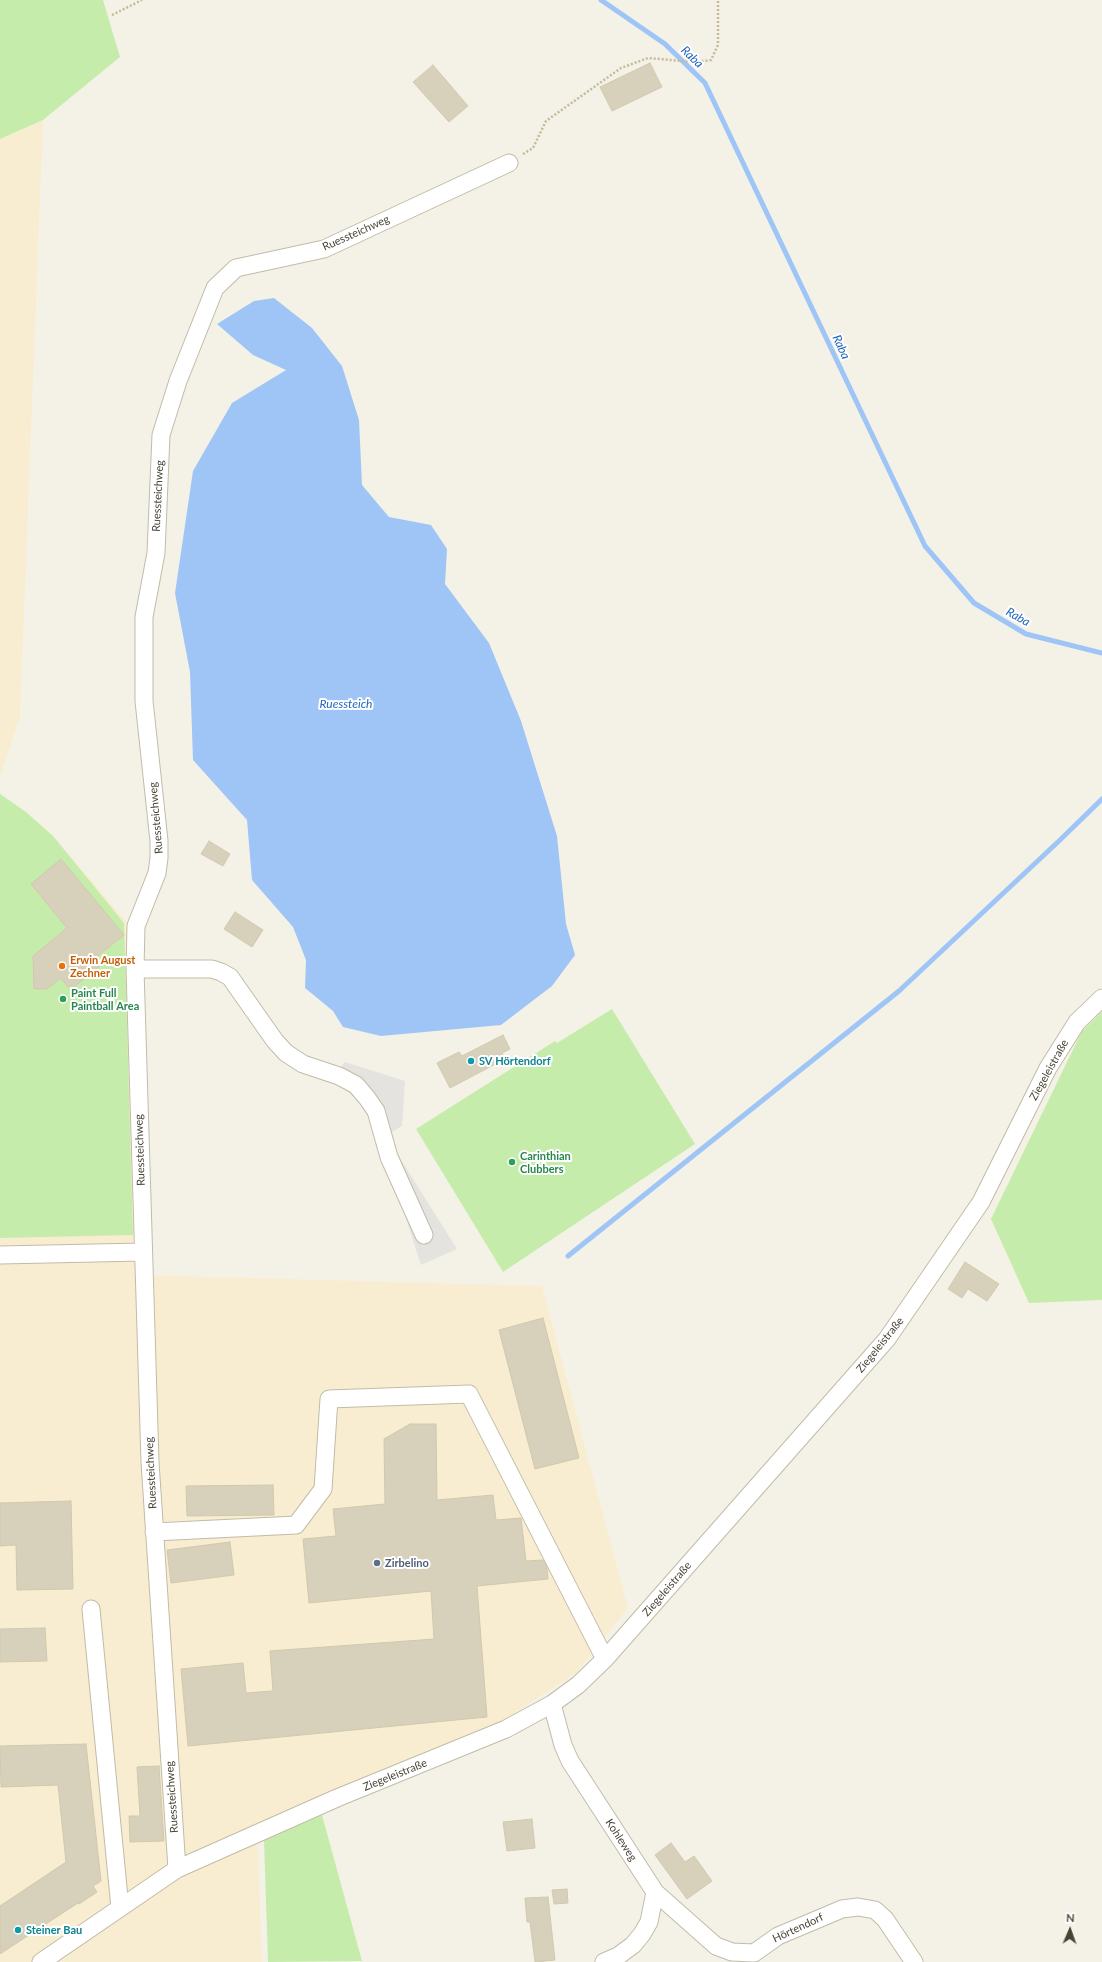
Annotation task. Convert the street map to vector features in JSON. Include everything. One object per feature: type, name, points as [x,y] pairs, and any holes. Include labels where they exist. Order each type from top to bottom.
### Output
[{"type":"street","name":"Ruessteichweg","points":[[177,1869],[150,1462],[135,969],[136,926],[157,873],[159,858],[159,841],[144,700],[144,617],[156,553],[162,435],[178,381],[215,288],[236,268],[324,249],[509,163]]},
{"type":"street","points":[[135,969],[212,969],[221,972],[230,977],[274,1041],[286,1053],[303,1064],[339,1076],[356,1085],[376,1111],[389,1157],[424,1235]]},
{"type":"street","name":"Ziegeleistraße","points":[[41,1962],[177,1869],[337,1798],[480,1741],[506,1729],[552,1704],[578,1685],[605,1659],[887,1339],[980,1202],[1048,1068],[1077,1022],[1102,998]]},
{"type":"street","points":[[0,1255],[143,1252]]},
{"type":"street","points":[[154,1532],[296,1525],[323,1489],[329,1399],[469,1394],[605,1659]]},
{"type":"street","points":[[92,1609],[120,1908]]},
{"type":"street","name":"Kohleweg","points":[[552,1704],[563,1745],[570,1761],[655,1892]]},
{"type":"street","points":[[604,1962],[618,1956],[633,1946],[642,1934],[649,1922],[655,1892]]},
{"type":"street","name":"Hörtendorf","points":[[655,1892],[711,1941],[732,1952],[754,1953],[778,1936],[842,1909],[858,1907],[875,1910],[885,1919],[914,1962]]},
{"type":"path","points":[[112,15],[142,0]]},
{"type":"path","points":[[509,163],[533,148],[546,121],[621,68],[648,58],[694,62],[711,60],[718,45],[718,0]]},
{"type":"shaded area","points":[[43,120],[20,716],[0,777],[0,139]]},
{"type":"shaded area","points":[[0,794],[26,812],[53,836],[127,922],[139,1275],[542,1286],[628,1608],[577,1672],[501,1722],[257,1824],[262,1962],[0,1962]]},
{"type":"shaded area","points":[[345,1062],[405,1081],[402,1126],[392,1132],[398,1155],[457,1249],[421,1265],[374,1120],[367,1109],[331,1077]]},
{"type":"green space","points":[[0,0],[103,0],[120,57],[43,120],[0,139]]},
{"type":"green space","name":"Paint Full Paintball Area","points":[[0,794],[26,812],[53,836],[124,923],[133,1235],[0,1238]]},
{"type":"green space","name":"Carinthian Clubbers","points":[[612,1009],[695,1144],[503,1272],[416,1129],[555,1041],[557,1043]]},
{"type":"green space","points":[[1102,1012],[1102,1300],[1029,1303],[991,1219],[1082,1031]]},
{"type":"green space","points":[[322,1815],[362,1961],[268,1962],[264,1840]]},
{"type":"water","name":"Ruessteich","points":[[274,298],[312,328],[342,366],[359,420],[362,485],[389,517],[431,525],[447,549],[445,584],[489,643],[521,721],[557,836],[566,924],[575,955],[552,986],[501,1025],[381,1036],[343,1027],[333,1011],[305,988],[306,960],[293,927],[252,880],[247,820],[193,760],[190,672],[175,593],[193,471],[232,403],[286,370],[253,355],[217,324],[254,301]]},
{"type":"building","points":[[650,63],[662,87],[612,111],[600,87]]},
{"type":"building","points":[[433,65],[468,106],[449,122],[413,82]]},
{"type":"building","points":[[209,841],[230,854],[223,866],[201,854]]},
{"type":"building","points":[[61,859],[124,935],[95,958],[101,965],[73,988],[71,985],[68,987],[61,978],[47,989],[34,989],[33,956],[67,928],[31,884]]},
{"type":"building","points":[[235,912],[263,930],[252,947],[224,929]]},
{"type":"building","name":"SV Hörtendorf","points":[[503,1035],[510,1049],[502,1053],[505,1059],[450,1088],[437,1063],[459,1052],[462,1056]]},
{"type":"building","points":[[965,1262],[999,1284],[987,1301],[968,1289],[962,1298],[948,1289]]},
{"type":"building","points":[[543,1318],[579,1458],[535,1469],[499,1330]]},
{"type":"building","points":[[410,1424],[436,1424],[437,1500],[493,1495],[496,1520],[521,1518],[526,1561],[543,1560],[547,1568],[548,1579],[477,1586],[487,1717],[188,1746],[181,1669],[243,1663],[246,1693],[273,1691],[270,1651],[434,1639],[431,1591],[309,1603],[303,1539],[336,1536],[333,1509],[385,1504],[384,1439]]},
{"type":"building","points":[[273,1485],[274,1515],[187,1516],[186,1486]]},
{"type":"building","points":[[71,1501],[73,1589],[17,1590],[16,1545],[0,1546],[0,1503]]},
{"type":"building","points":[[230,1542],[234,1575],[171,1583],[167,1550]]},
{"type":"building","points":[[45,1628],[47,1661],[0,1662],[0,1629]]},
{"type":"building","points":[[86,1744],[101,1881],[93,1886],[97,1892],[0,1954],[0,1906],[66,1862],[58,1785],[1,1787],[0,1746]]},
{"type":"building","points":[[159,1766],[164,1841],[130,1842],[129,1816],[140,1816],[137,1767]]},
{"type":"building","points":[[532,1819],[535,1848],[507,1851],[503,1822]]},
{"type":"building","points":[[671,1843],[685,1862],[694,1856],[712,1881],[687,1899],[655,1855]]},
{"type":"building","points":[[567,1889],[568,1903],[554,1904],[552,1890]]},
{"type":"building","points":[[548,1897],[555,1960],[535,1962],[530,1922],[527,1922],[525,1898]]},
{"type":"waterway","name":"Raba","points":[[601,0],[665,44],[705,83],[925,546],[974,603],[1026,634],[1102,653]]},
{"type":"waterway","points":[[568,1256],[899,991],[1102,799]]},
{"type":"place","name":"Erwin August Zechner","points":[[62,966]]},
{"type":"place","name":"Paint Full Paintball Area","points":[[63,999]]},
{"type":"place","name":"SV Hörtendorf","points":[[471,1061]]},
{"type":"place","name":"Carinthian Clubbers","points":[[512,1162]]},
{"type":"place","name":"Zirbelino","points":[[377,1563]]},
{"type":"place","name":"Steiner Bau","points":[[18,1930]]}]
